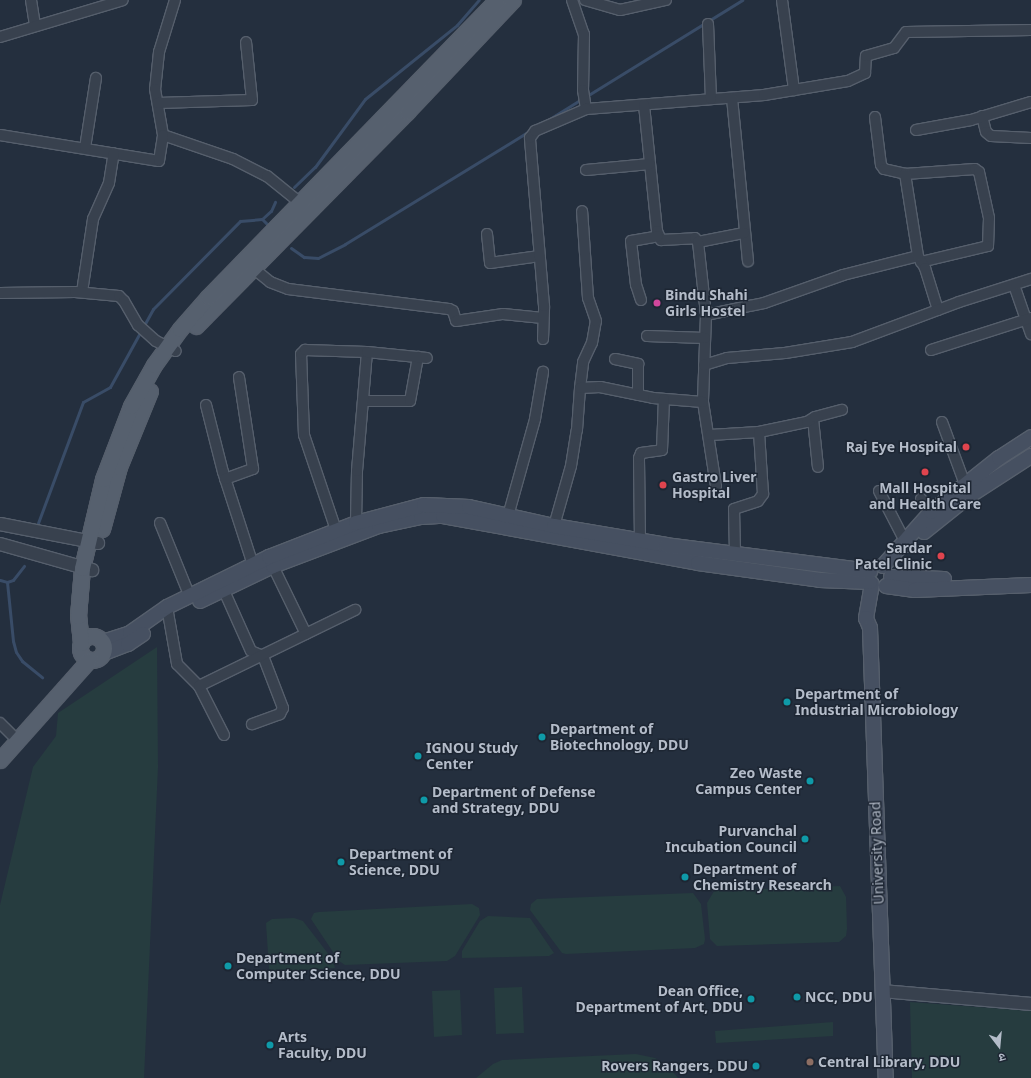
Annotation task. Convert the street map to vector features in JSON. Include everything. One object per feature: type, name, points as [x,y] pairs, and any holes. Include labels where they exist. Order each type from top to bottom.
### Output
[{"type":"main road","points":[[0,760],[91,648],[87,613],[87,569],[93,543],[119,467],[144,403],[171,349],[202,319],[249,264],[497,0]]},
{"type":"main road","points":[[305,206],[514,0]]},
{"type":"main road","points":[[880,578],[906,544],[935,516],[1031,437]]},
{"type":"main road","points":[[967,491],[1031,456]]},
{"type":"main road","points":[[168,611],[336,530],[356,523],[424,505],[469,507],[554,526],[640,541],[735,553],[880,578],[915,590],[1031,585]]},
{"type":"main road","points":[[0,747],[91,648],[130,633],[168,611],[190,596],[222,585],[253,565],[271,562],[379,526],[421,517],[443,516],[698,563],[820,580],[880,578],[926,580],[1031,576]]},
{"type":"main road","name":"University Road","points":[[880,578],[870,628],[886,1078]]},
{"type":"street","points":[[31,0],[36,25]]},
{"type":"street","points":[[0,37],[122,0]]},
{"type":"street","points":[[0,135],[159,161],[163,135],[155,89],[159,52],[175,0]]},
{"type":"street","points":[[572,0],[584,34],[583,90],[586,109]]},
{"type":"street","points":[[585,0],[620,10],[666,0]]},
{"type":"street","points":[[782,0],[794,90]]},
{"type":"street","points":[[708,24],[711,100]]},
{"type":"street","points":[[543,338],[540,256],[530,138],[535,132],[586,109],[732,98],[848,81],[865,73],[866,56],[894,48],[906,32],[1031,30]]},
{"type":"street","points":[[158,103],[251,101],[253,98],[246,42]]},
{"type":"street","points":[[85,148],[96,78]]},
{"type":"street","points":[[732,98],[744,233],[748,261]]},
{"type":"street","points":[[916,130],[982,116],[1031,102]]},
{"type":"street","points":[[644,105],[658,236],[662,240],[695,238],[698,242],[706,315],[703,402],[710,435],[716,486]]},
{"type":"street","points":[[982,116],[988,134],[1031,138]]},
{"type":"street","points":[[706,315],[764,303],[843,275],[920,259],[987,248],[990,244],[989,218],[978,170],[905,174],[882,168],[875,117]]},
{"type":"street","points":[[163,135],[233,159],[267,176],[305,206]]},
{"type":"street","points":[[82,292],[93,219],[109,182],[114,153]]},
{"type":"street","points":[[586,170],[650,164]]},
{"type":"street","points":[[905,174],[920,259],[938,310]]},
{"type":"street","points":[[554,526],[571,466],[578,430],[583,362],[592,343],[596,321],[588,298],[582,212]]},
{"type":"street","points":[[698,242],[744,233]]},
{"type":"street","points":[[488,234],[490,263],[540,256]]},
{"type":"street","points":[[641,300],[636,285],[631,241],[658,236]]},
{"type":"street","points":[[249,264],[270,282],[288,289],[423,308],[449,309],[453,312],[456,321],[503,314],[543,318]]},
{"type":"street","points":[[704,365],[727,358],[785,354],[852,342],[938,310],[1031,279]]},
{"type":"street","points":[[1014,285],[1028,318],[1031,334]]},
{"type":"street","points":[[0,293],[82,292],[119,296],[124,301],[138,325],[171,349]]},
{"type":"street","points":[[931,350],[1028,318]]},
{"type":"street","points":[[648,336],[705,338]]},
{"type":"street","points":[[336,530],[304,435],[301,354],[305,350],[367,352],[422,358],[410,401],[363,401]]},
{"type":"street","points":[[356,523],[367,352]]},
{"type":"street","points":[[615,359],[638,364],[638,395]]},
{"type":"street","points":[[508,516],[535,419],[544,372]]},
{"type":"street","points":[[225,479],[253,469],[239,377]]},
{"type":"street","points":[[580,388],[600,387],[664,399],[703,402]]},
{"type":"street","points":[[640,541],[639,458],[642,453],[662,450],[664,399]]},
{"type":"street","points":[[206,405],[225,479],[253,565]]},
{"type":"street","points":[[710,435],[759,432],[807,422],[842,410]]},
{"type":"street","points":[[813,419],[818,467]]},
{"type":"street","points":[[942,422],[967,491]]},
{"type":"street","points":[[735,553],[734,509],[758,501],[763,494],[759,432]]},
{"type":"street","points":[[879,491],[906,544]]},
{"type":"street","points":[[921,499],[935,516]]},
{"type":"street","points":[[160,523],[190,596]]},
{"type":"street","points":[[0,524],[93,543]]},
{"type":"street","points":[[0,544],[87,569]]},
{"type":"street","points":[[271,562],[306,634]]},
{"type":"street","points":[[222,585],[251,651],[263,656],[283,711],[252,724]]},
{"type":"street","points":[[199,686],[355,610]]},
{"type":"street","points":[[168,611],[177,664],[199,686],[224,735]]},
{"type":"street","points":[[0,723],[12,735]]},
{"type":"street","points":[[882,991],[1031,1004]]},
{"type":"green space","points":[[157,647],[158,767],[144,1078],[0,1078],[0,905],[33,767],[56,736],[58,713]]},
{"type":"green space","points":[[840,886],[846,897],[847,929],[846,936],[839,942],[717,946],[710,939],[707,903],[714,891]]},
{"type":"green space","points":[[693,893],[701,904],[705,939],[704,944],[695,948],[566,954],[562,953],[530,910],[531,904],[537,899]]},
{"type":"green space","points":[[472,904],[479,908],[480,915],[455,956],[447,961],[345,965],[339,961],[311,919],[314,913],[319,912]]},
{"type":"green space","points":[[488,916],[530,918],[554,953],[549,956],[462,958],[462,951],[480,921]]},
{"type":"green space","points":[[294,918],[303,921],[333,960],[335,968],[274,972],[269,969],[266,923],[272,919]]},
{"type":"green space","points":[[522,987],[524,1033],[496,1034],[494,988]]},
{"type":"green space","points":[[460,990],[462,1035],[434,1037],[432,991]]},
{"type":"green space","points":[[910,1002],[1031,1011],[1031,1078],[912,1078]]},
{"type":"green space","points":[[833,1022],[833,1036],[716,1043],[715,1031]]},
{"type":"green space","points":[[636,1054],[655,1058],[668,1066],[678,1078],[476,1078],[493,1064],[502,1060]]},
{"type":"waterway","points":[[294,187],[315,167],[365,99],[457,25],[479,0]]},
{"type":"waterway","points":[[590,94],[742,0]]},
{"type":"waterway","points":[[543,123],[580,100]]},
{"type":"waterway","points":[[291,248],[304,257],[318,258],[345,244],[531,130]]},
{"type":"waterway","points":[[262,219],[271,211],[275,202]]},
{"type":"waterway","points":[[38,523],[83,402],[110,387],[153,309],[240,221],[262,219],[269,226]]},
{"type":"waterway","points":[[0,580],[7,582],[13,580],[24,566]]},
{"type":"waterway","points":[[7,582],[13,641],[16,652],[22,661],[42,677]]},
{"type":"place","name":"Bindu Shahi Girls Hostel","points":[[657,303]]},
{"type":"place","name":"Raj Eye Hospital","points":[[966,447]]},
{"type":"place","name":"Mall Hospital and Health Care","points":[[925,472]]},
{"type":"place","name":"Gastro Liver Hospital","points":[[663,485]]},
{"type":"place","name":"Sardar Patel Clinic","points":[[941,556]]},
{"type":"place","name":"Department of Industrial Microbiology","points":[[787,702]]},
{"type":"place","name":"Department of Biotechnology, DDU","points":[[542,737]]},
{"type":"place","name":"IGNOU Study Center","points":[[418,756]]},
{"type":"place","name":"Zeo Waste Campus Center","points":[[810,781]]},
{"type":"place","name":"Department of Defense and Strategy, DDU","points":[[424,800]]},
{"type":"place","name":"Purvanchal Incubation Council","points":[[805,839]]},
{"type":"place","name":"Department of Science, DDU","points":[[341,862]]},
{"type":"place","name":"Department of Chemistry Research","points":[[685,877]]},
{"type":"place","name":"Department of Computer Science, DDU","points":[[228,966]]},
{"type":"place","name":"NCC, DDU","points":[[797,997]]},
{"type":"place","name":"Dean Office, Department of Art, DDU","points":[[751,999]]},
{"type":"place","name":"Arts Faculty, DDU","points":[[270,1045]]},
{"type":"place","name":"Central Library, DDU","points":[[810,1062]]},
{"type":"place","name":"Rovers Rangers, DDU","points":[[756,1066]]}]
